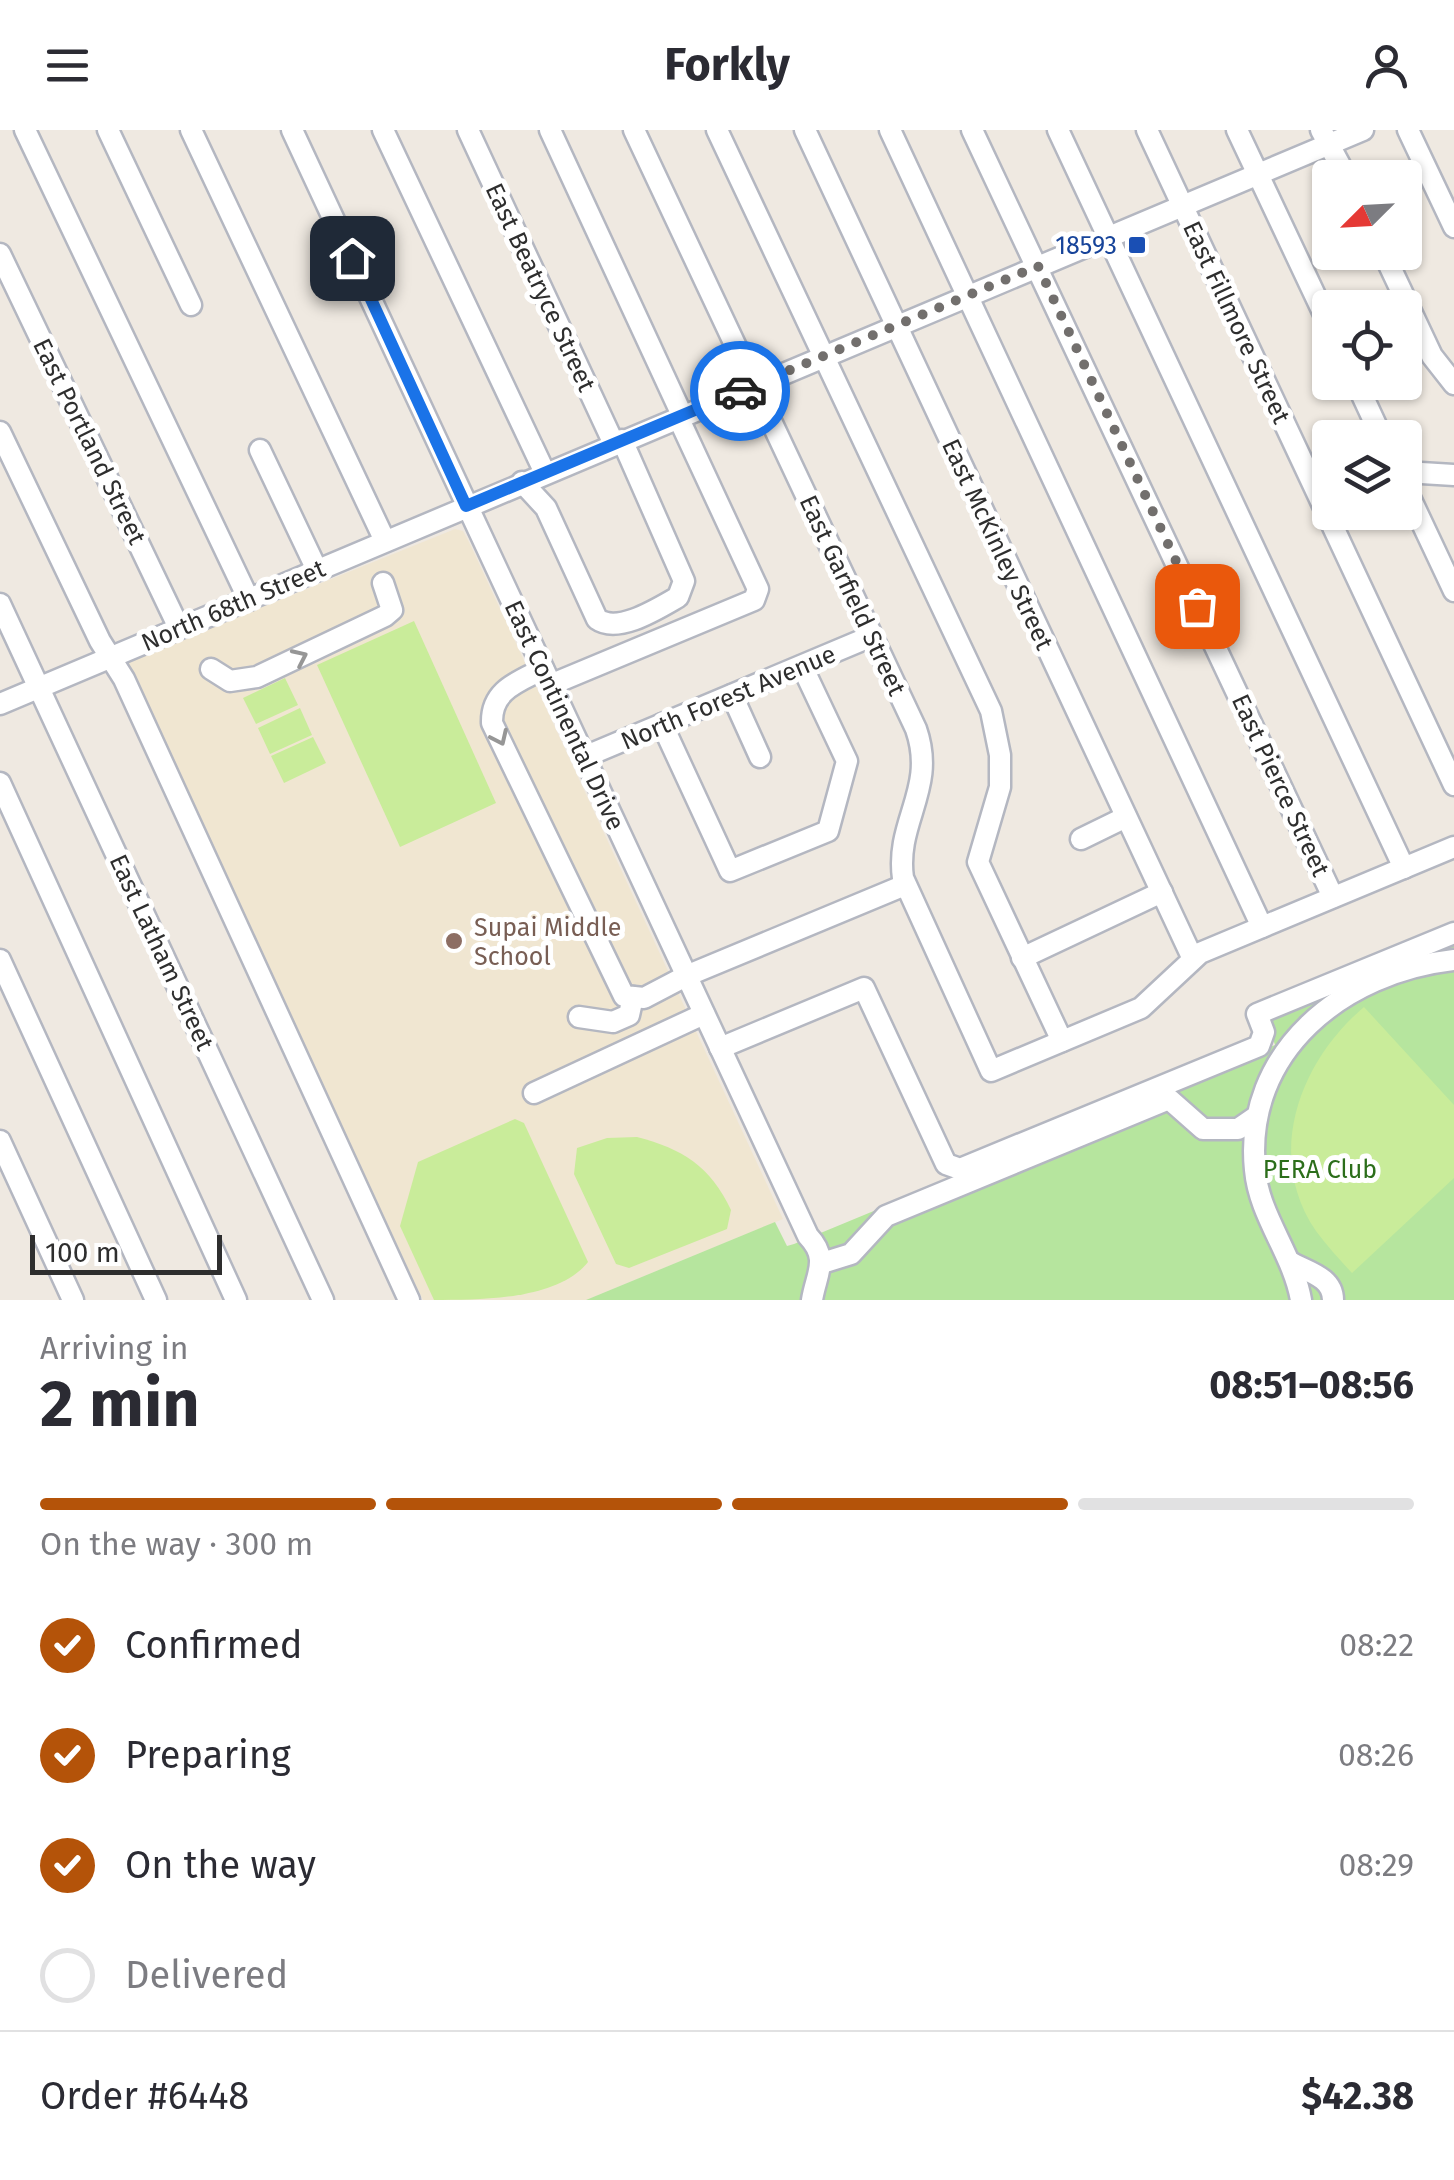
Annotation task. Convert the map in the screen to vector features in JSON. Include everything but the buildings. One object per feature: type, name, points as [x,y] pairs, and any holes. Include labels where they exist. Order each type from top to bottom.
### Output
[{"type":"street","points":[[25,130],[248,600]]},
{"type":"street","points":[[108,130],[191,304]]},
{"type":"street","points":[[191,130],[386,540]]},
{"type":"street","name":"East Continental Drive","points":[[292,130],[819,1253]]},
{"type":"street","points":[[384,130],[546,472],[546,508]]},
{"type":"street","name":"East Beatryce Street","points":[[468,130],[682,575],[681,592],[619,624],[607,625],[594,614],[546,508]]},
{"type":"street","points":[[550,130],[758,589],[754,600],[500,694],[492,706],[492,722],[620,990],[634,998],[644,998],[686,976],[905,885]]},
{"type":"street","name":"East Garfield Street","points":[[634,130],[916,729],[923,761],[920,793],[902,845],[905,885],[991,1071],[1062,1042]]},
{"type":"street","points":[[717,130],[990,710],[1000,755],[1000,787],[978,862],[1062,1042],[1148,1003],[1192,957],[1454,847]]},
{"type":"street","name":"East McKinley Street","points":[[806,130],[1192,957]]},
{"type":"street","points":[[890,130],[1262,926]]},
{"type":"street","name":"East Pierce Street","points":[[972,130],[1333,897]]},
{"type":"street","points":[[1058,130],[1404,868]]},
{"type":"street","name":"East Fillmore Street","points":[[1147,130],[1452,773]]},
{"type":"street","points":[[1237,130],[1313,290]]},
{"type":"street","name":"North 68th Street","points":[[0,704],[1258,174],[1326,137],[1364,130]]},
{"type":"street","points":[[1408,130],[1446,191],[1454,227]]},
{"type":"street","points":[[1326,137],[1338,160]]},
{"type":"street","name":"East Portland Street","points":[[0,254],[178,628]]},
{"type":"street","points":[[1391,270],[1432,356],[1454,384]]},
{"type":"street","points":[[0,432],[408,1290],[409,1300]]},
{"type":"street","points":[[260,450],[316,570]]},
{"type":"street","points":[[1422,473],[1454,475]]},
{"type":"street","points":[[522,482],[546,508]]},
{"type":"street","points":[[1422,523],[1454,591]]},
{"type":"street","points":[[211,669],[230,681],[257,677],[385,616],[392,610],[383,583]]},
{"type":"street","name":"East Latham Street","points":[[0,604],[323,1300]]},
{"type":"street","name":"North Forest Avenue","points":[[584,757],[872,636]]},
{"type":"street","points":[[662,724],[730,871],[828,831],[847,761],[802,666]]},
{"type":"street","points":[[732,695],[760,757]]},
{"type":"street","points":[[0,783],[236,1300]]},
{"type":"street","points":[[1081,839],[1126,816]]},
{"type":"street","points":[[1022,958],[1162,892]]},
{"type":"street","points":[[720,1048],[864,988],[946,1164],[960,1169],[1258,1046],[1264,1032],[1257,1014],[1454,933]]},
{"type":"street","points":[[0,960],[156,1300]]},
{"type":"street","points":[[1301,1300],[1290,1262],[1266,1212],[1255,1172],[1254,1118],[1284,1053],[1317,1012],[1424,963],[1454,960]]},
{"type":"street","points":[[579,1017],[614,1022],[629,1015],[634,998]]},
{"type":"street","points":[[534,1093],[704,1014]]},
{"type":"street","points":[[812,1300],[819,1253],[850,1254],[886,1216],[1169,1099],[1203,1129],[1238,1129],[1254,1118]]},
{"type":"street","points":[[0,1141],[73,1300]]},
{"type":"street","points":[[1290,1262],[1324,1279],[1333,1290],[1333,1300]]},
{"type":"shaded area","name":"Supai Middle School","points":[[455,529],[463,531],[470,544],[783,1219],[586,1300],[423,1300],[121,664]]},
{"type":"green space","points":[[414,621],[496,803],[400,847],[317,665]]},
{"type":"green space","points":[[285,678],[298,705],[256,724],[243,698]]},
{"type":"green space","points":[[300,708],[312,735],[270,754],[258,728]]},
{"type":"green space","points":[[313,737],[326,763],[284,783],[271,756]]},
{"type":"green space","name":"PERA Club","points":[[1454,939],[1454,1300],[586,1300],[775,1222],[787,1246],[794,1244],[1275,1045],[1266,1017]]},
{"type":"green space","points":[[1364,1007],[1454,1105],[1454,1178],[1352,1273],[1316,1231],[1301,1202],[1293,1172],[1291,1141],[1296,1111],[1322,1054]]},
{"type":"green space","points":[[515,1119],[524,1123],[588,1262],[575,1275],[538,1291],[495,1298],[434,1300],[400,1226],[418,1162]]},
{"type":"green space","points":[[637,1137],[668,1147],[693,1162],[714,1182],[731,1210],[727,1229],[629,1268],[616,1264],[574,1174],[577,1148],[607,1138]]},
{"type":"way so far","points":[[740,391],[1038,266],[1197,606]]},
{"type":"place","name":"18593","points":[[1137,245]]},
{"type":"place","name":"Supai Middle School","points":[[454,941]]},
{"type":"route","points":[[352,258],[466,506],[740,391]]}]
